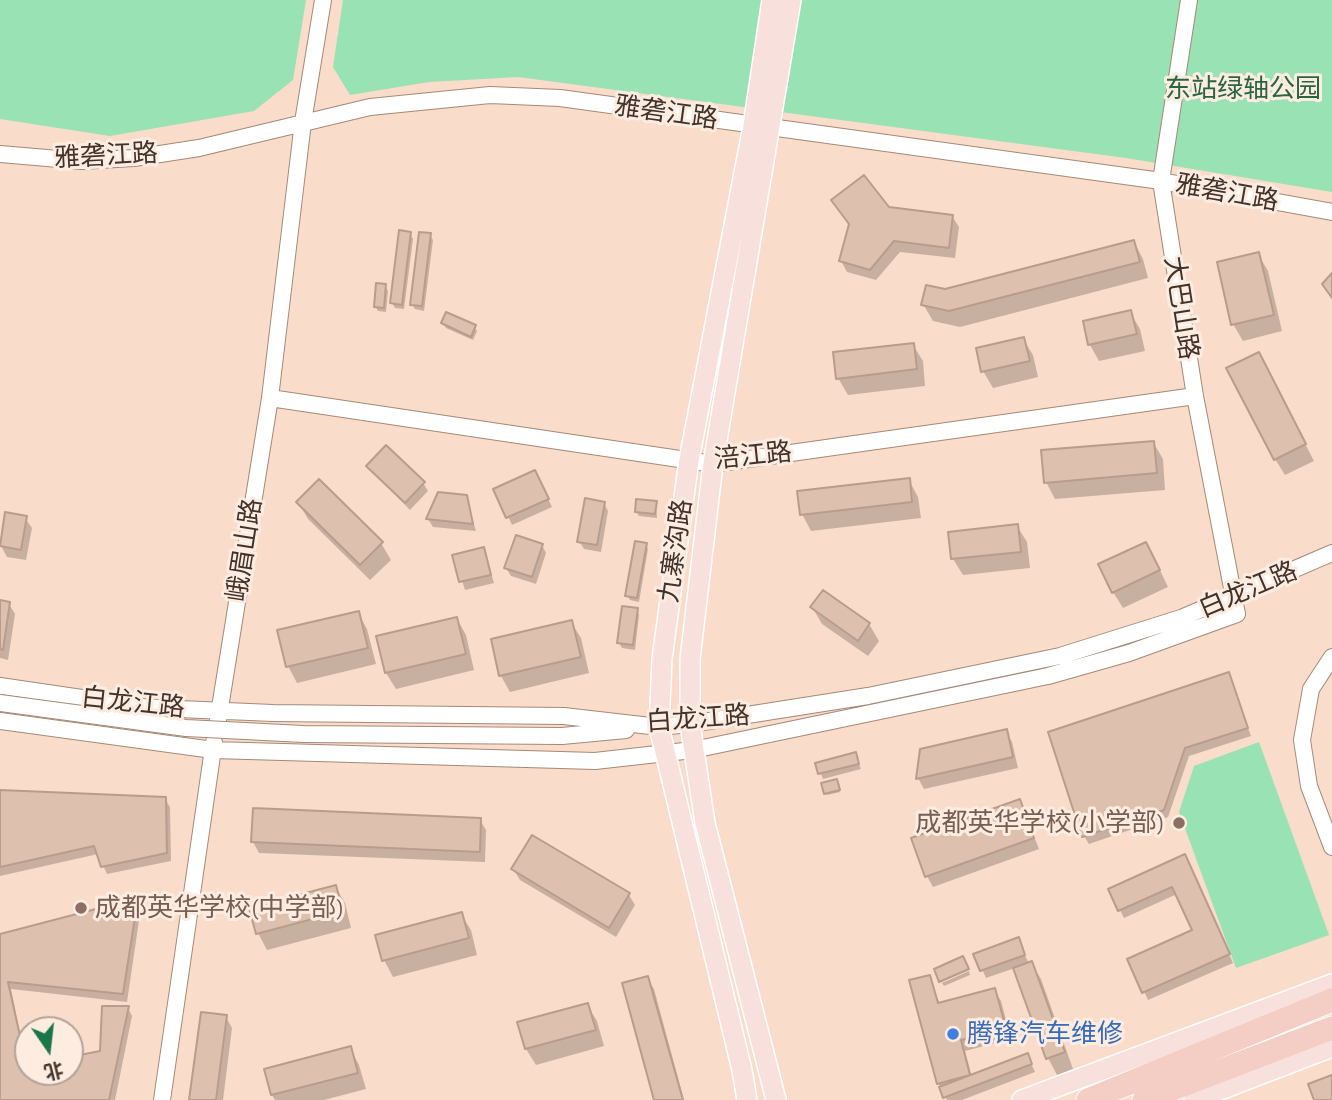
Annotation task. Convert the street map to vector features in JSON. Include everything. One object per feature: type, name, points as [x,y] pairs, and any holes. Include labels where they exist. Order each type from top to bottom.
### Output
[{"type":"highway","points":[[1088,1100],[1332,1000]]},
{"type":"highway","points":[[1144,1100],[1332,1028]]},
{"type":"main road","name":"九寨沟路","points":[[772,0],[762,128],[713,464],[690,659],[690,724],[705,824],[776,1100]]},
{"type":"main road","name":"九寨沟路","points":[[747,1100],[743,1070],[659,727],[662,659],[689,460],[791,0]]},
{"type":"main road","points":[[1022,1100],[1332,984]]},
{"type":"main road","points":[[1194,1100],[1332,1047]]},
{"type":"street","name":"峨眉山路","points":[[162,1100],[213,750],[270,398],[303,122],[323,0]]},
{"type":"street","name":"大巴山路","points":[[1189,0],[1161,181],[1195,396],[1237,614]]},
{"type":"street","name":"雅砻江路","points":[[0,154],[82,162],[134,158],[199,148],[370,107],[490,95],[559,98],[1161,181],[1332,212]]},
{"type":"street","name":"涪江路","points":[[270,398],[713,464],[1195,396]]},
{"type":"street","name":"白龙江路","points":[[0,686],[143,707],[220,711],[564,716],[659,727],[690,724],[868,696],[1060,656],[1181,618],[1332,553]]},
{"type":"street","name":"白龙江路","points":[[0,721],[213,750],[595,761],[693,750],[1048,676],[1129,653],[1237,614]]},
{"type":"street","points":[[1332,657],[1311,689],[1302,740],[1309,786],[1332,847]]},
{"type":"street","points":[[0,703],[186,728],[303,733],[562,736],[659,727]]},
{"type":"green space","points":[[0,0],[306,0],[293,80],[254,111],[110,136],[0,119]]},
{"type":"green space","name":"东站绿轴公园","points":[[343,0],[1332,0],[1332,192],[1126,158],[518,77],[429,82],[350,95],[333,67]]},
{"type":"green space","points":[[1259,742],[1329,935],[1236,968],[1179,812],[1194,766]]},
{"type":"building","points":[[864,175],[889,207],[953,215],[949,248],[894,241],[870,270],[839,261],[849,224],[831,200]]},
{"type":"building","points":[[399,230],[411,232],[402,305],[390,303]]},
{"type":"building","points":[[419,232],[431,233],[422,306],[410,305]]},
{"type":"building","points":[[1134,240],[1140,262],[949,311],[921,305],[926,285],[945,289]]},
{"type":"building","points":[[1259,252],[1274,315],[1231,325],[1217,262]]},
{"type":"building","points":[[1332,273],[1332,298],[1322,284]]},
{"type":"building","points":[[376,283],[386,284],[384,308],[374,307]]},
{"type":"building","points":[[1131,310],[1137,334],[1088,345],[1083,321]]},
{"type":"building","points":[[446,312],[476,325],[471,337],[441,323]]},
{"type":"building","points":[[1024,337],[1030,361],[981,372],[976,348]]},
{"type":"building","points":[[914,343],[917,369],[836,379],[833,352]]},
{"type":"building","points":[[1259,352],[1306,444],[1274,460],[1226,368]]},
{"type":"building","points":[[1154,441],[1157,473],[1044,483],[1041,450]]},
{"type":"building","points":[[386,445],[425,482],[405,503],[366,466]]},
{"type":"building","points":[[535,470],[549,499],[506,518],[493,489]]},
{"type":"building","points":[[910,478],[912,502],[800,515],[797,491]]},
{"type":"building","points":[[319,479],[383,542],[360,565],[296,502]]},
{"type":"building","points":[[438,492],[467,495],[473,524],[426,519]]},
{"type":"building","points":[[585,498],[605,502],[597,545],[577,542]]},
{"type":"building","points":[[636,499],[657,501],[655,514],[635,512]]},
{"type":"building","points":[[5,512],[27,516],[21,550],[0,546]]},
{"type":"building","points":[[1018,524],[1021,552],[951,559],[948,532]]},
{"type":"building","points":[[516,535],[543,544],[532,577],[504,568]]},
{"type":"building","points":[[635,541],[647,543],[637,598],[625,596]]},
{"type":"building","points":[[1146,542],[1160,570],[1112,593],[1098,564]]},
{"type":"building","points":[[484,547],[491,575],[459,582],[452,555]]},
{"type":"building","points":[[823,590],[870,623],[858,641],[810,607]]},
{"type":"building","points":[[0,600],[10,602],[3,650],[0,649]]},
{"type":"building","points":[[622,606],[638,608],[633,645],[617,643]]},
{"type":"building","points":[[359,611],[368,648],[286,667],[277,630]]},
{"type":"building","points":[[457,617],[466,654],[385,673],[376,636]]},
{"type":"building","points":[[572,620],[581,657],[499,676],[491,639]]},
{"type":"building","points":[[1229,672],[1248,728],[1185,748],[1164,810],[1082,837],[1048,732]]},
{"type":"building","points":[[1007,729],[1013,757],[916,779],[920,749]]},
{"type":"building","points":[[856,752],[859,764],[818,774],[815,763]]},
{"type":"building","points":[[837,779],[840,790],[824,794],[821,783]]},
{"type":"building","points":[[0,790],[166,797],[167,853],[101,867],[94,846],[0,867]]},
{"type":"building","points":[[1020,799],[1034,838],[925,877],[911,838]]},
{"type":"building","points":[[253,808],[481,818],[480,852],[251,842]]},
{"type":"building","points":[[532,835],[630,893],[609,928],[511,869]]},
{"type":"building","points":[[1185,854],[1230,954],[1142,993],[1127,959],[1192,930],[1172,887],[1118,911],[1108,889]]},
{"type":"building","points":[[336,885],[343,911],[256,934],[249,908]]},
{"type":"building","points":[[138,898],[123,994],[8,982],[16,1016],[14,1086],[84,1086],[84,1054],[100,1051],[102,1006],[129,1006],[109,1100],[0,1100],[0,934]]},
{"type":"building","points":[[462,912],[469,938],[382,961],[375,935]]},
{"type":"building","points":[[1019,937],[1025,955],[980,971],[973,954]]},
{"type":"building","points":[[963,956],[969,969],[939,982],[934,969]]},
{"type":"building","points":[[1032,961],[1065,1052],[1046,1059],[1013,968]]},
{"type":"building","name":"腾锋汽车维修","points":[[930,975],[938,1003],[995,988],[1006,1028],[961,1040],[970,1075],[937,1084],[909,980]]},
{"type":"building","points":[[648,976],[683,1100],[654,1100],[622,983]]},
{"type":"building","points":[[588,1003],[596,1030],[525,1049],[517,1022]]},
{"type":"building","points":[[201,1012],[227,1015],[216,1100],[189,1100]]},
{"type":"building","points":[[351,1046],[358,1073],[271,1095],[264,1069]]},
{"type":"building","points":[[1028,1053],[1032,1064],[943,1098],[939,1087]]},
{"type":"building","points":[[1332,1075],[1332,1100],[1314,1100],[1308,1084]]},
{"type":"place","name":"成都英华学校(小学部)","points":[[1179,823]]},
{"type":"place","name":"成都英华学校(中学部)","points":[[81,908]]},
{"type":"place","name":"腾锋汽车维修","points":[[953,1034]]}]
